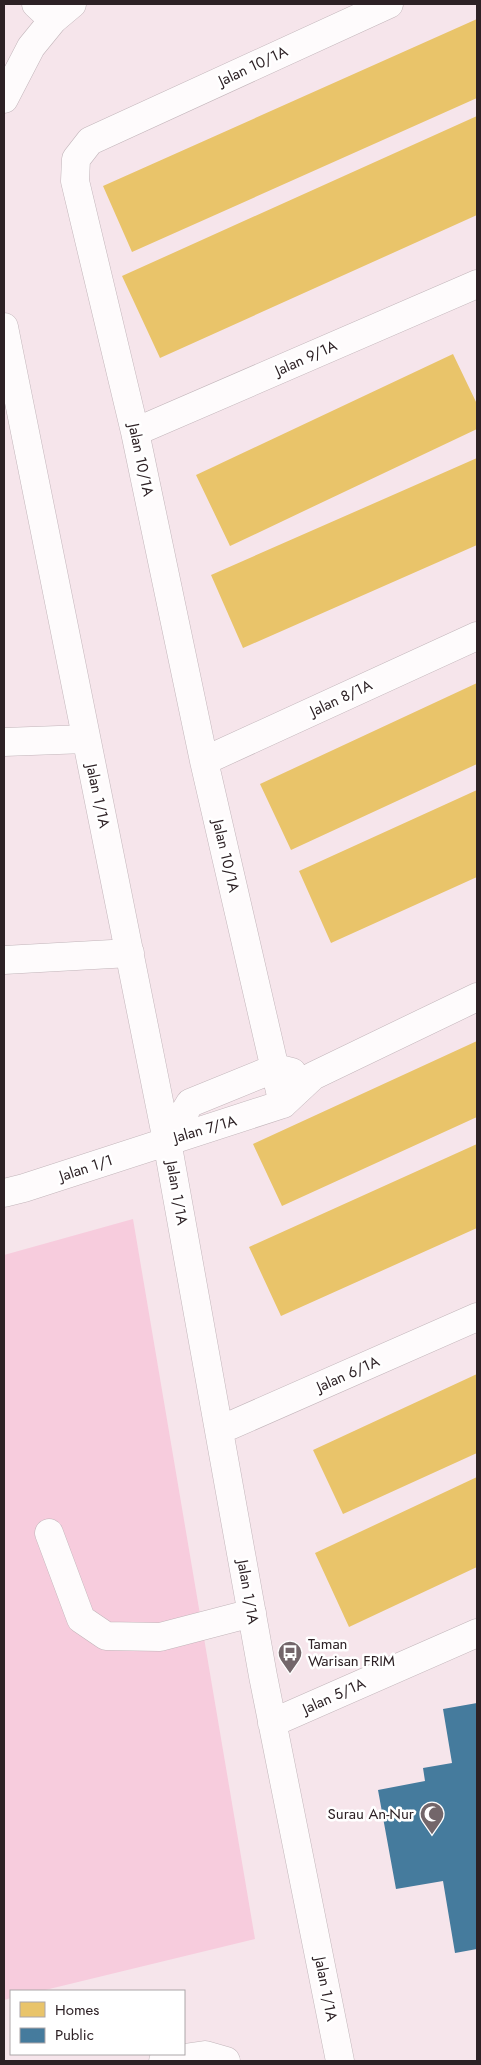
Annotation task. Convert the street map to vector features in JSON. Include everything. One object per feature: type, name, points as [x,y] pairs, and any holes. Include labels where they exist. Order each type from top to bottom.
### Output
[{"type":"street","name":"Jalan 10/1A","points":[[283,1104],[204,761],[136,432],[75,181],[76,159],[90,141],[389,4]]},
{"type":"street","points":[[4,98],[54,9]]},
{"type":"street","name":"Jalan 9/1A","points":[[136,432],[477,284]]},
{"type":"street","name":"Jalan 1/1A","points":[[4,326],[167,1141],[272,1723],[340,2061]]},
{"type":"street","name":"Jalan 8/1A","points":[[204,761],[477,636]]},
{"type":"street","points":[[4,742],[86,738]]},
{"type":"street","points":[[4,960],[130,953]]},
{"type":"street","name":"Jalan 7/1A","points":[[167,1141],[283,1104],[313,1076],[477,996]]},
{"type":"street","points":[[276,1068],[313,1076]]},
{"type":"street","name":"Jalan 7/1A","points":[[167,1141],[190,1103],[276,1068]]},
{"type":"street","name":"Jalan 1/1","points":[[4,1194],[167,1141]]},
{"type":"street","name":"Jalan 6/1A","points":[[220,1430],[477,1317]]},
{"type":"street","points":[[49,1533],[81,1619],[106,1636],[160,1637],[252,1614]]},
{"type":"street","name":"Jalan 5/1A","points":[[272,1723],[477,1633]]},
{"type":"street","points":[[163,2061],[205,2055],[226,2061]]},
{"type":"shaded area","points":[[133,1219],[255,1939],[45,1990],[10,1990],[10,1998],[4,2000],[4,1255]]},
{"type":"building: Homes","points":[[477,19],[477,98],[132,252],[103,186]]},
{"type":"building: Homes","points":[[477,116],[477,215],[160,358],[122,276]]},
{"type":"building: Homes","points":[[453,354],[477,404],[477,429],[230,546],[196,475]]},
{"type":"building: Homes","points":[[477,458],[477,545],[243,648],[211,575]]},
{"type":"building: Homes","points":[[477,683],[477,764],[291,850],[260,784]]},
{"type":"building: Homes","points":[[477,790],[477,877],[331,943],[299,871]]},
{"type":"building: Homes","points":[[477,1041],[477,1117],[282,1206],[253,1144]]},
{"type":"building: Homes","points":[[477,1144],[477,1228],[281,1316],[249,1247]]},
{"type":"building: Homes","points":[[477,1374],[477,1453],[343,1514],[313,1450]]},
{"type":"building: Homes","points":[[477,1477],[477,1567],[349,1627],[315,1553]]},
{"type":"building: Public","name":"Surau An-Nur","points":[[477,1703],[477,1949],[455,1953],[443,1881],[396,1889],[378,1790],[425,1781],[423,1768],[452,1763],[443,1709]]},
{"type":"place","name":"Taman Warisan FRIM","points":[[290,1674]]},
{"type":"place","name":"Surau An-Nur","points":[[432,1835]]}]
